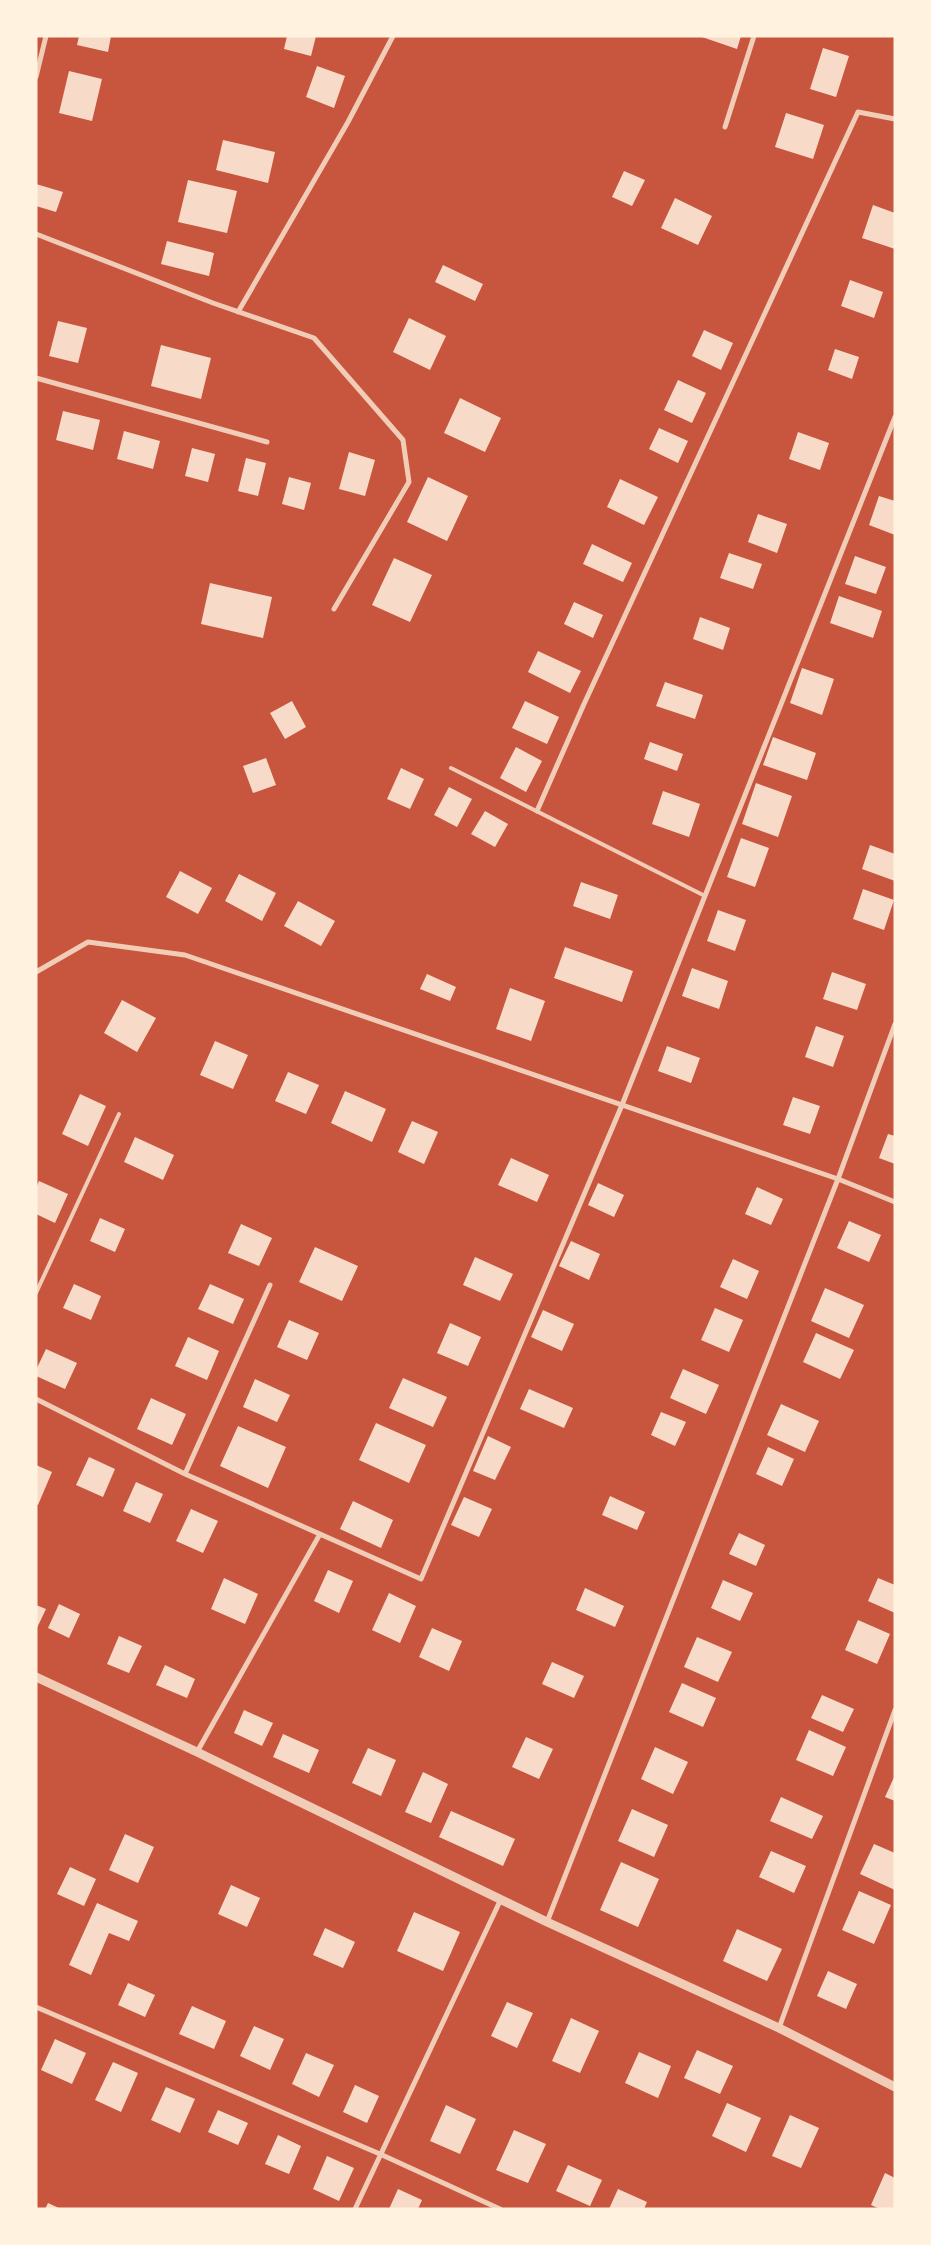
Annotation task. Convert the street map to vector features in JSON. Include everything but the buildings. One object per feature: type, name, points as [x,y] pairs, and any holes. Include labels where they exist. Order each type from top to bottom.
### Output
[{"type":"street","points":[[36,76],[46,36]]},
{"type":"street","points":[[238,312],[348,122],[393,36]]},
{"type":"street","points":[[725,127],[754,36]]},
{"type":"street","points":[[537,811],[858,112],[895,119]]},
{"type":"street","points":[[36,234],[238,312],[314,338],[403,440],[409,482],[334,609]]},
{"type":"street","points":[[36,378],[267,442]]},
{"type":"street","points":[[36,1399],[185,1474],[421,1579],[622,1105],[895,417]]},
{"type":"street","points":[[36,972],[88,942],[185,956],[838,1179],[895,1202]]},
{"type":"street","points":[[548,1922],[838,1179],[895,1024]]},
{"type":"street","points":[[185,1474],[270,1285]]},
{"type":"street","points":[[197,1752],[320,1534]]},
{"type":"street","points":[[36,1677],[197,1752],[548,1922],[779,2028],[895,2087]]},
{"type":"street","points":[[779,2028],[895,1710]]},
{"type":"street","points":[[356,2209],[380,2154],[501,1899]]},
{"type":"street","points":[[36,2007],[380,2154],[500,2209]]},
{"type":"lane","points":[[451,768],[705,896]]},
{"type":"lane","points":[[36,1293],[119,1114]]}]
